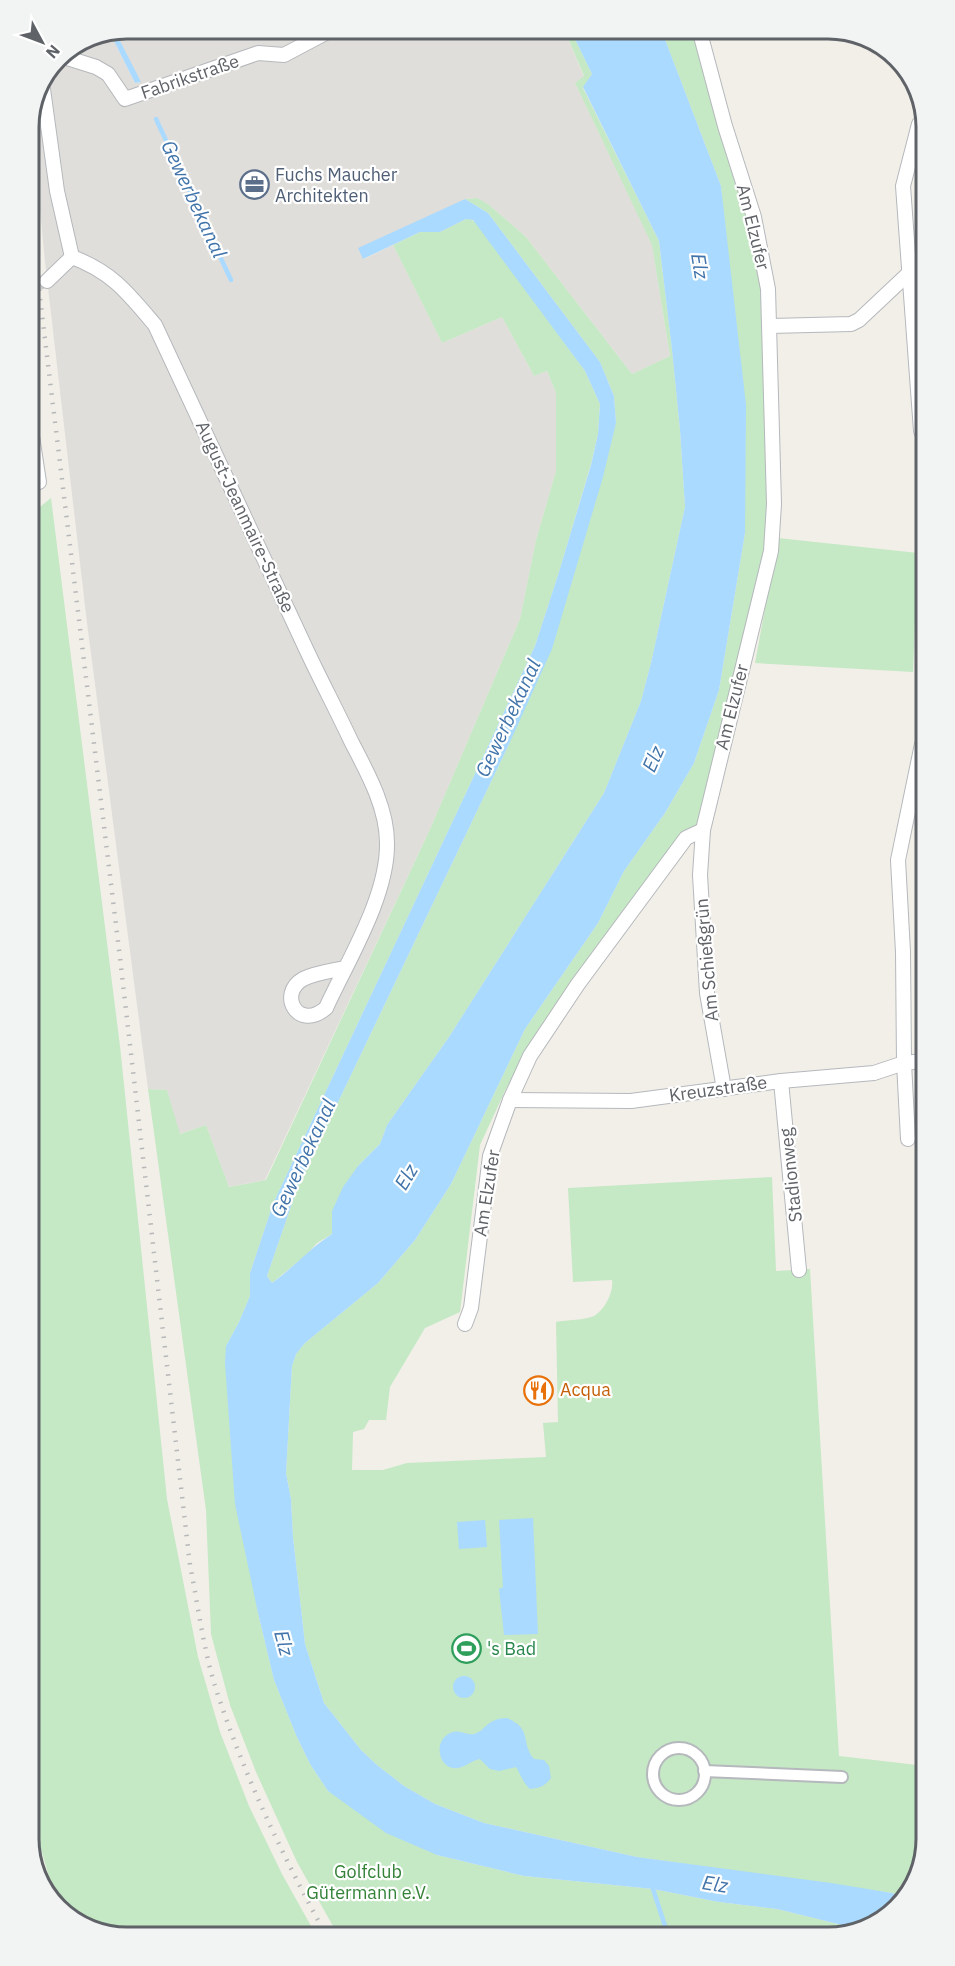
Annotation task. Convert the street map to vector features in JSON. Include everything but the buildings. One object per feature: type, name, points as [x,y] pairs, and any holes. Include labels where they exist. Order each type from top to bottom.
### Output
[{"type":"street","name":"Fabrikstraße","points":[[72,60],[108,74],[125,99],[258,53],[284,55],[313,39]]},
{"type":"street","name":"Am Elzufer","points":[[465,1324],[471,1308],[490,1156],[510,1100],[530,1056],[562,1007],[686,838],[703,830],[771,551],[774,504],[768,289],[754,218],[725,126],[702,39]]},
{"type":"street","points":[[44,98],[57,191],[72,257],[47,281]]},
{"type":"street","points":[[916,154],[903,186],[916,365]]},
{"type":"street","name":"August-Jeanmaire-Straße","points":[[72,257],[93,265],[118,282],[155,325],[308,652],[367,772],[380,805],[388,841],[387,868],[377,897],[345,968]]},
{"type":"street","points":[[770,326],[851,324],[860,320],[909,273]]},
{"type":"street","points":[[908,1140],[898,860],[916,773]]},
{"type":"street","name":"Am Schießgrün","points":[[703,830],[700,875],[707,993],[724,1089]]},
{"type":"street","name":"Kreuzstraße","points":[[510,1100],[631,1101],[781,1081],[874,1073],[904,1063],[916,1062]]},
{"type":"street","name":"Stadionweg","points":[[781,1081],[799,1270]]},
{"type":"street","points":[[673,1749],[684,1749],[694,1753],[704,1771],[700,1788],[692,1796],[681,1800],[665,1796],[657,1788],[653,1778],[656,1762],[663,1753],[673,1749]]},
{"type":"street","points":[[704,1771],[842,1777]]},
{"type":"shaded area","points":[[568,39],[584,77],[575,83],[652,244],[670,356],[632,374],[526,237],[488,204],[477,198],[465,199],[363,255],[364,259],[393,245],[442,343],[502,317],[534,376],[547,371],[556,393],[556,471],[536,540],[520,619],[431,827],[265,1180],[229,1187],[206,1125],[179,1134],[167,1090],[148,1089],[87,623],[39,199],[39,121],[48,88],[57,73],[72,72],[72,59],[83,51],[114,40],[135,83],[140,82],[119,40]]},
{"type":"green space","points":[[568,39],[575,39],[592,74],[583,88],[659,241],[672,350],[685,507],[651,663],[641,701],[604,793],[449,1037],[387,1125],[380,1144],[358,1166],[332,1234],[317,1243],[272,1283],[267,1276],[298,1186],[510,742],[616,423],[614,396],[600,362],[488,213],[465,199],[477,198],[488,204],[526,237],[632,374],[670,356],[652,245],[575,83],[584,76]]},
{"type":"green space","points":[[665,39],[702,39],[762,255],[771,551],[703,830],[686,838],[574,978],[535,1037],[505,1091],[480,1145],[460,1312],[425,1328],[390,1387],[386,1420],[369,1420],[364,1429],[353,1432],[352,1470],[383,1470],[407,1463],[546,1457],[543,1423],[558,1422],[556,1322],[594,1316],[605,1305],[612,1284],[612,1280],[573,1282],[568,1188],[772,1177],[776,1271],[810,1269],[839,1756],[916,1765],[914,1856],[907,1878],[896,1895],[637,1857],[484,1823],[435,1804],[404,1786],[361,1750],[324,1703],[305,1644],[291,1499],[286,1473],[292,1366],[296,1354],[305,1343],[378,1283],[415,1240],[451,1184],[525,1029],[598,923],[624,871],[665,813],[694,763],[719,690],[745,533],[721,186]]},
{"type":"green space","name":"Golfclub Gütermann e.V.","points":[[466,219],[477,223],[585,371],[600,404],[598,434],[559,572],[535,646],[273,1204],[250,1273],[250,1296],[226,1346],[258,1613],[274,1680],[310,1764],[328,1791],[437,1855],[524,1876],[653,1889],[719,1902],[777,1909],[844,1925],[334,1927],[297,1862],[256,1772],[230,1705],[211,1634],[206,1510],[148,1089],[167,1090],[180,1134],[206,1125],[229,1187],[266,1180],[431,827],[520,619],[536,540],[556,471],[556,393],[547,371],[534,376],[502,317],[442,343],[393,245],[420,232],[440,232]]},
{"type":"green space","points":[[51,498],[120,1046],[167,1499],[198,1657],[220,1732],[249,1806],[282,1874],[312,1927],[121,1927],[99,1922],[78,1912],[54,1888],[40,1844],[39,508]]},
{"type":"green space","points":[[778,538],[916,553],[913,672],[755,663]]},
{"type":"water","name":"Elz","points":[[575,39],[665,39],[721,186],[746,405],[745,533],[719,690],[694,763],[665,813],[624,871],[598,923],[525,1029],[451,1184],[415,1240],[378,1283],[305,1343],[296,1354],[292,1366],[286,1473],[291,1499],[305,1644],[324,1703],[361,1750],[404,1786],[435,1804],[484,1823],[637,1857],[831,1883],[896,1895],[877,1912],[845,1925],[777,1909],[719,1902],[653,1889],[524,1876],[437,1855],[386,1833],[328,1791],[310,1764],[296,1735],[274,1680],[235,1504],[225,1363],[226,1346],[250,1296],[250,1273],[273,1204],[535,646],[591,465],[598,434],[600,404],[585,371],[473,220],[466,219],[440,232],[420,232],[363,259],[358,248],[465,199],[488,213],[600,362],[614,396],[616,423],[603,477],[552,649],[298,1186],[267,1276],[272,1283],[332,1234],[332,1211],[343,1187],[358,1166],[380,1144],[387,1125],[449,1037],[604,793],[641,701],[651,663],[685,507],[672,350],[659,241],[583,87],[592,74]]},
{"type":"water","points":[[114,40],[119,40],[141,82],[135,83]]},
{"type":"water","points":[[533,1518],[538,1634],[504,1635],[499,1589],[503,1587],[499,1520]]},
{"type":"water","points":[[485,1520],[487,1547],[459,1549],[457,1522]]},
{"type":"water","points":[[460,1676],[468,1676],[475,1683],[475,1691],[468,1698],[460,1698],[453,1691],[453,1683]]},
{"type":"water","points":[[507,1718],[515,1722],[523,1731],[534,1759],[544,1760],[549,1766],[551,1778],[544,1785],[530,1789],[516,1767],[499,1771],[490,1769],[480,1759],[458,1768],[452,1768],[443,1761],[440,1756],[440,1744],[447,1735],[455,1732],[474,1734],[494,1720]]},
{"type":"waterway","name":"Gewerbekanal","points":[[156,119],[231,280]]},
{"type":"waterway","points":[[653,1889],[665,1927]]},
{"type":"tunnel","points":[[39,283],[47,281]]},
{"type":"railway","points":[[39,289],[190,1565],[207,1656],[226,1718],[264,1813],[322,1927]]},
{"type":"place","name":"Fuchs Maucher Architekten","points":[[254,185]]},
{"type":"place","name":"Acqua","points":[[539,1390]]},
{"type":"place","name":"'s Bad","points":[[466,1649]]}]
